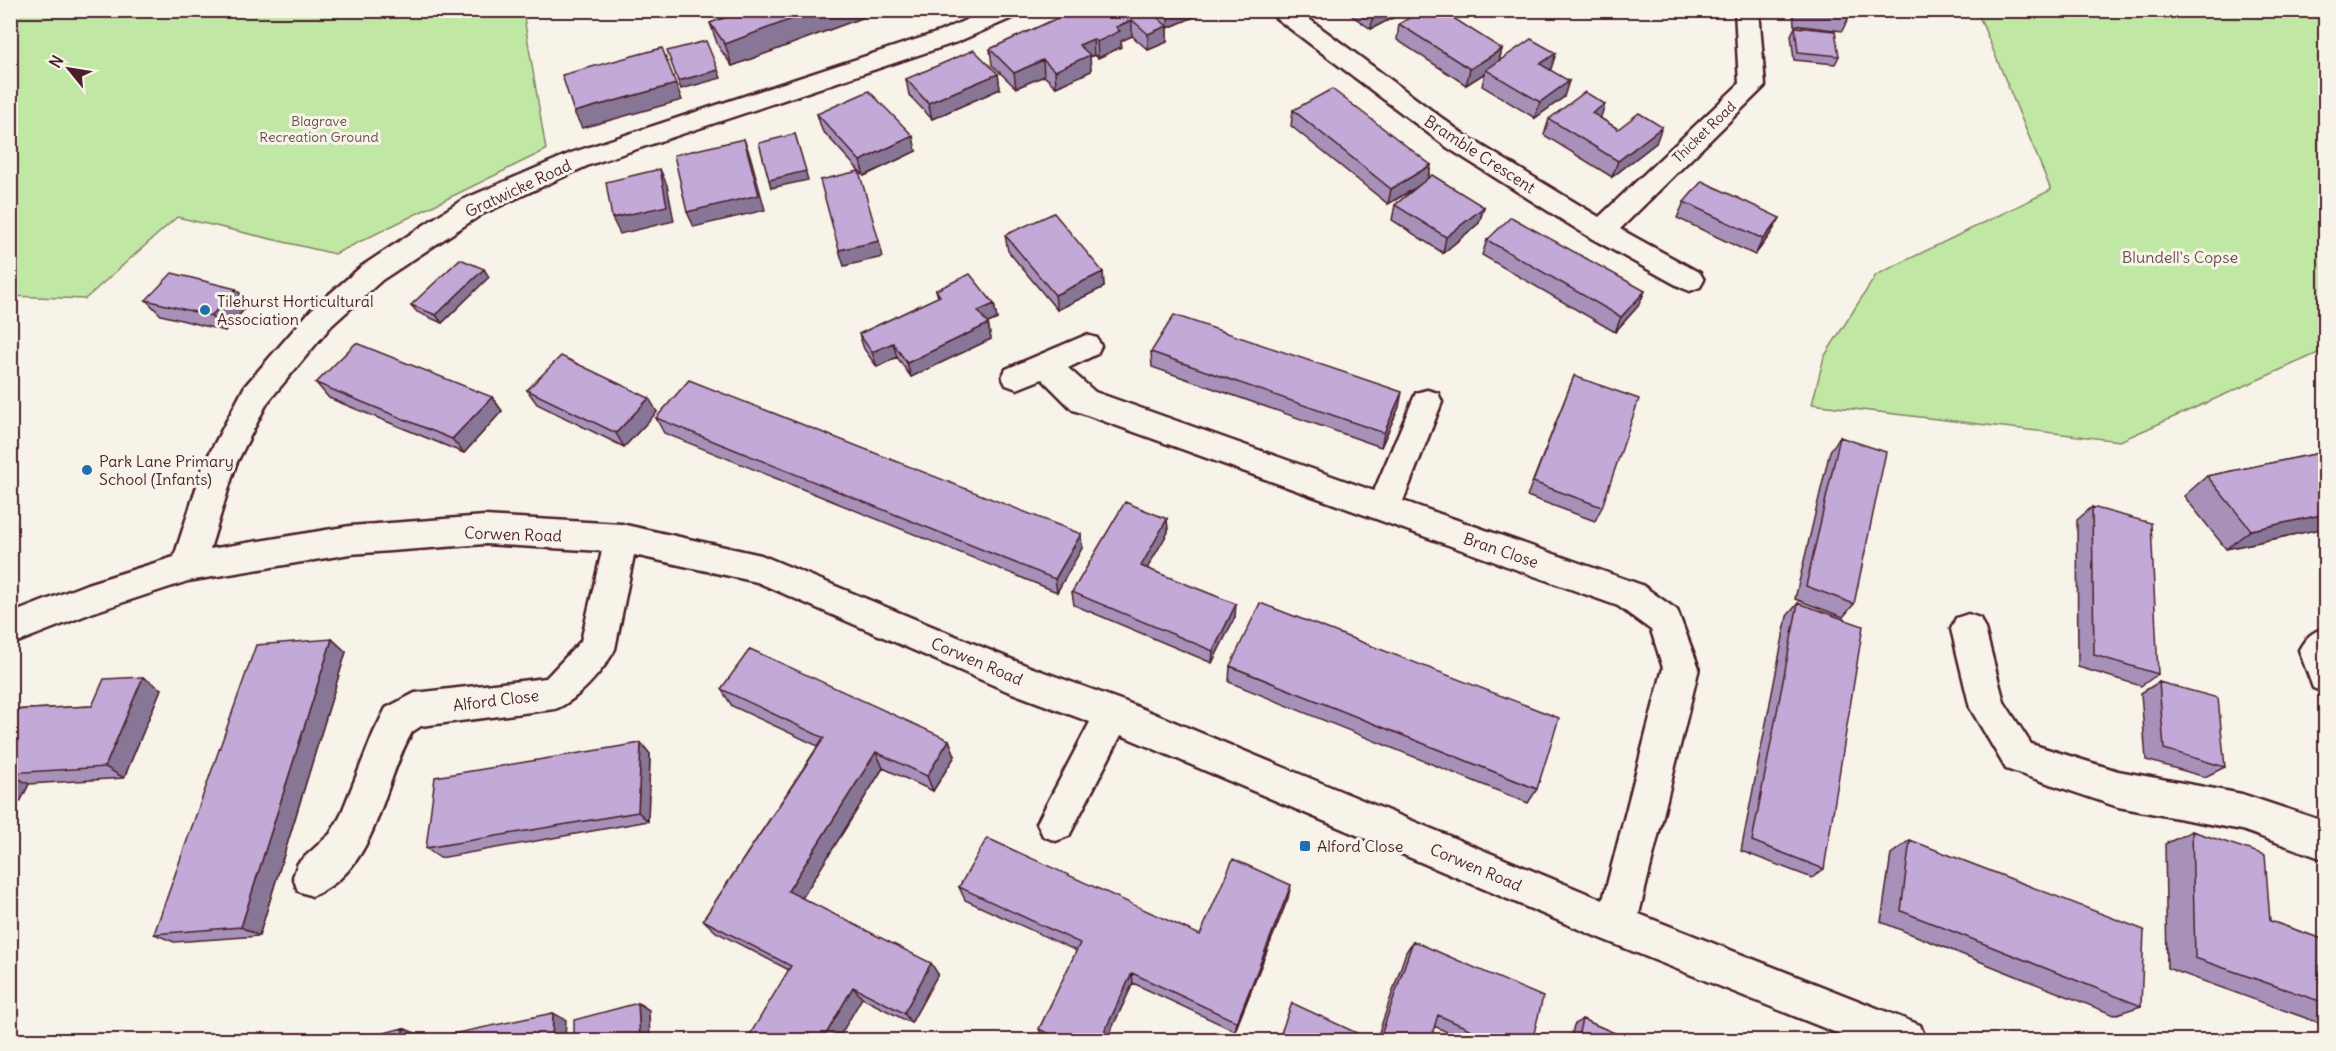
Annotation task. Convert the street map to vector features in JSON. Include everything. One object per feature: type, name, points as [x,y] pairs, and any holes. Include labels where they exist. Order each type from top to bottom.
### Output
[{"type":"street","name":"Gratwicke Road","points":[[188,567],[220,464],[256,396],[321,318],[372,273],[472,207],[580,159],[948,37],[1010,10]]},
{"type":"street","name":"Bramble Crescent","points":[[1281,10],[1456,142],[1601,231],[1690,280]]},
{"type":"street","name":"Thicket Road","points":[[1601,231],[1752,86],[1747,10]]},
{"type":"street","name":"Bran Close","points":[[1086,346],[1031,371],[1084,401],[1630,595],[1665,621],[1681,668],[1616,925]]},
{"type":"street","points":[[1383,509],[1427,402]]},
{"type":"street","name":"Corwen Road","points":[[10,630],[87,599],[188,567],[350,540],[485,530],[621,538],[761,569],[1020,680],[1113,714],[1616,925],[1905,1041]]},
{"type":"street","name":"Alford Close","points":[[312,877],[344,847],[355,828],[392,732],[399,720],[415,710],[555,693],[597,649],[621,538]]},
{"type":"street","points":[[1968,629],[1988,708],[2019,758],[2118,789],[2242,812],[2325,841]]},
{"type":"street","points":[[2325,642],[2317,650],[2325,677]]},
{"type":"street","points":[[1056,823],[1113,714]]},
{"type":"green space","name":"Blagrave Recreation Ground","points":[[11,10],[523,11],[546,150],[335,254],[177,217],[85,299],[11,296]]},
{"type":"green space","name":"Blundell's Copse","points":[[1977,11],[2325,11],[2325,350],[2120,441],[1812,404],[1824,357],[1876,275],[2051,190]]},
{"type":"building","points":[[746,10],[816,10],[725,44],[710,23]]},
{"type":"building","points":[[1075,10],[1149,10],[1167,26],[1148,34],[1132,20],[1116,27],[1120,31],[1097,42],[1093,39],[1079,45],[1090,55],[1055,71],[1043,60],[1014,73],[990,49]]},
{"type":"building","points":[[1422,10],[1441,10],[1502,49],[1470,69],[1399,24]]},
{"type":"building","points":[[1816,10],[1849,10],[1850,15]]},
{"type":"building","points":[[1795,27],[1835,31],[1839,56],[1798,52]]},
{"type":"building","points":[[1531,39],[1556,53],[1540,64],[1569,81],[1540,102],[1486,70]]},
{"type":"building","points":[[706,41],[718,70],[678,81],[667,51]]},
{"type":"building","points":[[662,48],[676,84],[574,112],[562,75]]},
{"type":"building","points":[[974,50],[998,74],[928,103],[906,79]]},
{"type":"building","points":[[1332,89],[1431,165],[1391,189],[1293,110]]},
{"type":"building","points":[[869,91],[913,136],[860,161],[817,114]]},
{"type":"building","points":[[1585,92],[1605,104],[1592,113],[1618,129],[1639,113],[1662,127],[1618,161],[1549,119]]},
{"type":"building","points":[[795,134],[806,171],[769,180],[759,143]]},
{"type":"building","points":[[744,139],[759,195],[687,212],[674,155]]},
{"type":"building","points":[[660,169],[667,206],[612,218],[606,182]]},
{"type":"building","points":[[859,171],[879,241],[839,250],[820,180]]},
{"type":"building","points":[[1432,175],[1484,207],[1446,237],[1395,205]]},
{"type":"building","points":[[1702,181],[1780,218],[1763,239],[1684,202]]},
{"type":"building","points":[[1054,213],[1103,272],[1055,295],[1005,235]]},
{"type":"building","points":[[1511,217],[1645,291],[1621,317],[1487,240]]},
{"type":"building","points":[[460,259],[484,269],[436,315],[411,305]]},
{"type":"building","points":[[172,273],[236,289],[211,316],[146,300]]},
{"type":"building","points":[[970,274],[994,304],[978,311],[988,324],[907,363],[893,343],[872,352],[859,334],[940,296],[936,290]]},
{"type":"building","points":[[1174,315],[1402,392],[1384,433],[1151,352]]},
{"type":"building","points":[[356,343],[492,397],[452,439],[316,383]]},
{"type":"building","points":[[561,356],[649,398],[616,433],[527,390]]},
{"type":"building","points":[[1574,376],[1639,399],[1602,507],[1533,482]]},
{"type":"building","points":[[689,380],[1081,534],[1055,579],[656,418]]},
{"type":"building","points":[[1840,437],[1886,452],[1854,604],[1806,586]]},
{"type":"building","points":[[2325,452],[2325,514],[2251,530],[2207,476]]},
{"type":"building","points":[[1125,502],[1167,519],[1141,566],[1236,604],[1213,651],[1072,592]]},
{"type":"building","points":[[2092,507],[2151,523],[2158,674],[2094,655]]},
{"type":"building","points":[[1260,603],[1559,718],[1537,789],[1230,666]]},
{"type":"building","points":[[1798,603],[1863,626],[1824,869],[1752,841]]},
{"type":"building","points":[[332,639],[241,927],[154,934],[256,645]]},
{"type":"building","points":[[750,649],[949,740],[927,776],[876,752],[788,891],[931,963],[904,1013],[853,987],[822,1041],[746,1041],[791,966],[703,920],[824,738],[721,689]]},
{"type":"building","points":[[143,677],[105,767],[10,773],[10,710],[92,706],[104,679]]},
{"type":"building","points":[[2159,682],[2218,698],[2225,767],[2164,749]]},
{"type":"building","points":[[641,743],[638,812],[426,848],[435,777]]},
{"type":"building","points":[[2192,831],[2265,855],[2270,921],[2325,940],[2325,1003],[2195,958]]},
{"type":"building","points":[[987,838],[1200,935],[1233,859],[1291,885],[1237,1022],[1132,973],[1100,1041],[1063,1041],[1039,1029],[1080,943],[959,887]]},
{"type":"building","points":[[1910,840],[2144,930],[2141,1006],[1901,911]]},
{"type":"building","points":[[1413,941],[1543,997],[1532,1041],[1496,1041],[1438,1015],[1430,1041],[1379,1041]]},
{"type":"building","points":[[638,1003],[640,1041],[574,1041],[574,1020]]},
{"type":"building","points":[[1292,1003],[1374,1041],[1278,1041]]},
{"type":"building","points":[[553,1013],[552,1041],[433,1041],[433,1038]]},
{"type":"building","points":[[1582,1019],[1633,1041],[1577,1041]]},
{"type":"building","points":[[403,1028],[402,1041],[354,1041]]},
{"type":"place","name":"Tilehurst Horticultural Association","points":[[205,310]]},
{"type":"place","name":"Park Lane Primary School (Infants)","points":[[87,470]]},
{"type":"place","name":"Alford Close","points":[[1305,846]]}]
